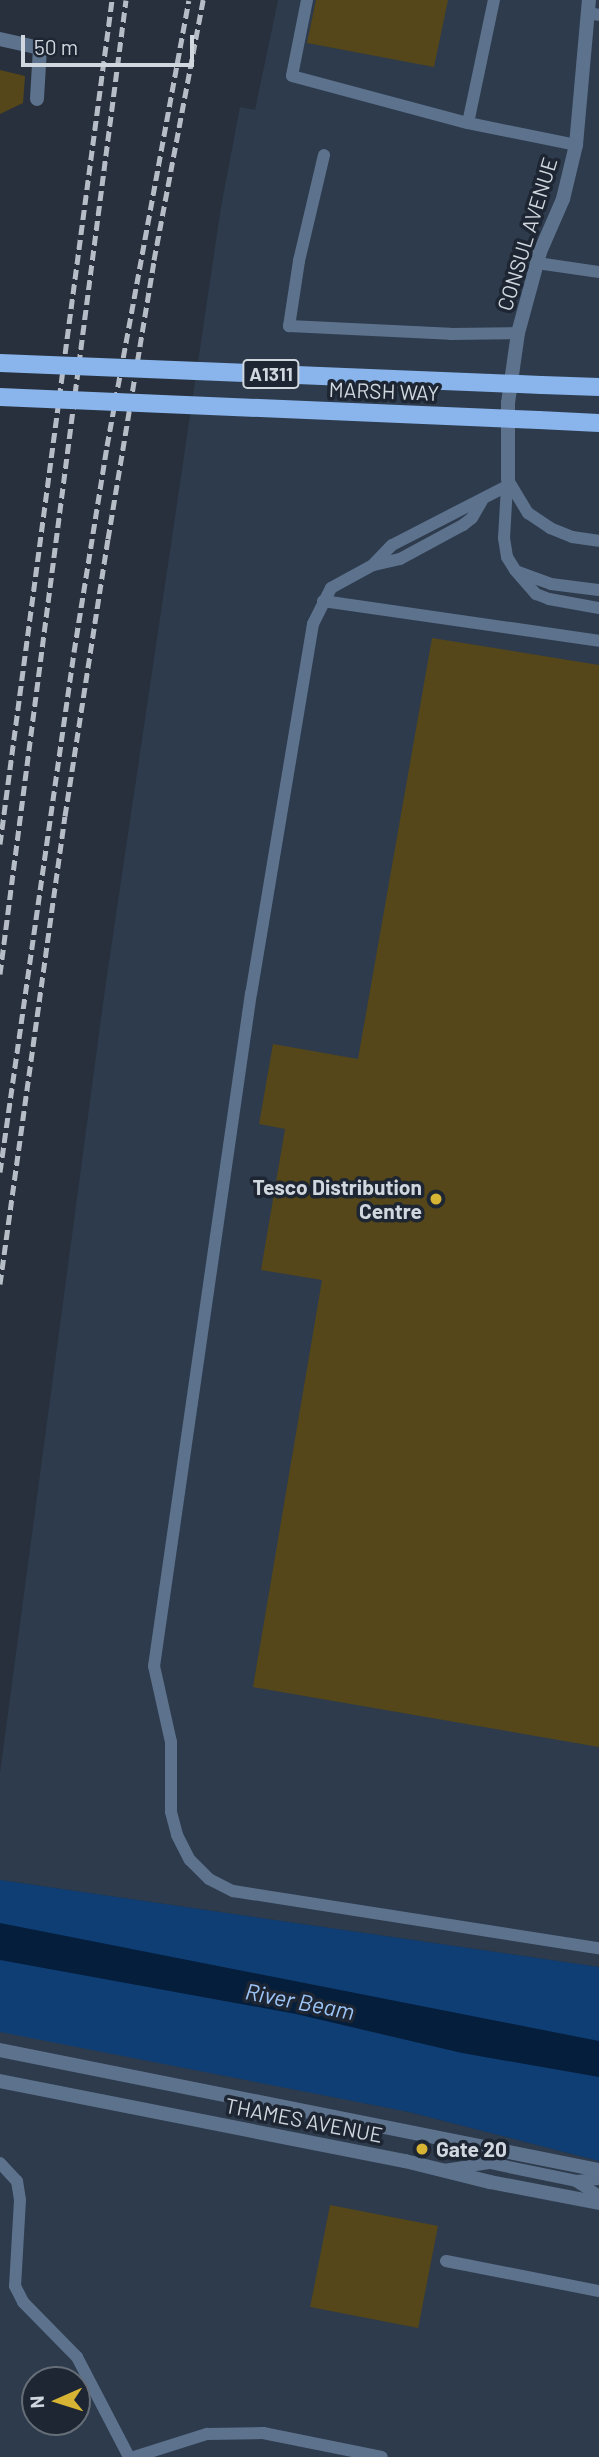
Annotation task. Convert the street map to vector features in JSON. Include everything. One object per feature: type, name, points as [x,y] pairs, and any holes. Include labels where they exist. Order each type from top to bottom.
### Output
[{"type":"main road","name":"MARSH WAY","points":[[0,363],[599,387]]},
{"type":"main road","name":"MARSH WAY","points":[[0,397],[599,423]]},
{"type":"street","name":"CONSUL AVENUE","points":[[507,483],[508,403],[518,334],[537,263],[563,199],[576,145],[592,10]]},
{"type":"street","points":[[0,39],[40,48],[37,99]]},
{"type":"street","name":"THAMES AVENUE","points":[[3,2051],[599,2170]]},
{"type":"street","name":"THAMES AVENUE","points":[[1,2081],[599,2203]]},
{"type":"lane","points":[[307,0],[292,76],[468,123],[576,145]]},
{"type":"lane","points":[[468,123],[494,0]]},
{"type":"lane","points":[[324,155],[299,261],[289,326],[450,334],[518,334]]},
{"type":"lane","points":[[537,263],[599,272]]},
{"type":"lane","points":[[507,483],[482,501],[472,518],[463,525],[400,559],[373,565],[331,588],[313,624],[251,993],[155,1666],[171,1742],[171,1812],[177,1835],[190,1860],[209,1879],[233,1891],[599,1948]]},
{"type":"lane","points":[[507,483],[528,513],[550,528],[572,537],[599,541]]},
{"type":"lane","points":[[507,483],[503,528],[507,557],[514,570],[536,594],[549,600],[599,608]]},
{"type":"lane","points":[[514,570],[551,584],[599,590]]},
{"type":"lane","points":[[323,601],[599,641]]},
{"type":"lane","points":[[449,2138],[490,2163],[576,2181],[599,2179]]},
{"type":"lane","points":[[0,2163],[17,2181],[20,2200],[15,2286],[23,2302],[77,2357],[132,2457],[207,2434],[264,2433],[382,2457]]},
{"type":"lane","points":[[440,2170],[490,2163]]},
{"type":"lane","points":[[576,2181],[599,2196]]},
{"type":"lane","points":[[446,2261],[599,2291]]},
{"type":"shaded area","points":[[278,0],[599,0],[599,1967],[0,1880],[0,1773],[105,989],[221,207],[240,107],[255,110]]},
{"type":"shaded area","points":[[0,1880],[599,1967],[599,2161],[409,2112],[0,2032]]},
{"type":"shaded area","points":[[0,2031],[409,2112],[599,2161],[599,2457],[0,2457]]},
{"type":"water","name":"River Beam","points":[[0,1923],[599,2041],[599,2077],[462,2053],[296,2014],[0,1960]]},
{"type":"building","points":[[316,0],[448,0],[434,67],[307,43]]},
{"type":"building","points":[[0,70],[25,76],[23,103],[0,114]]},
{"type":"building","name":"Tesco Distribution Centre","points":[[432,638],[599,665],[599,1747],[253,1687],[322,1280],[261,1270],[285,1129],[259,1124],[273,1044],[358,1059]]},
{"type":"building","points":[[330,2205],[438,2226],[418,2328],[310,2307]]},
{"type":"railway","points":[[0,844],[112,0]]},
{"type":"railway","points":[[0,974],[126,0]]},
{"type":"railway","points":[[0,1172],[74,652],[107,446],[189,0]]},
{"type":"railway","points":[[0,1284],[65,816],[108,539],[154,260],[203,0]]},
{"type":"place","name":"Tesco Distribution Centre","points":[[436,1199]]},
{"type":"place","name":"Gate 20","points":[[422,2149]]}]
